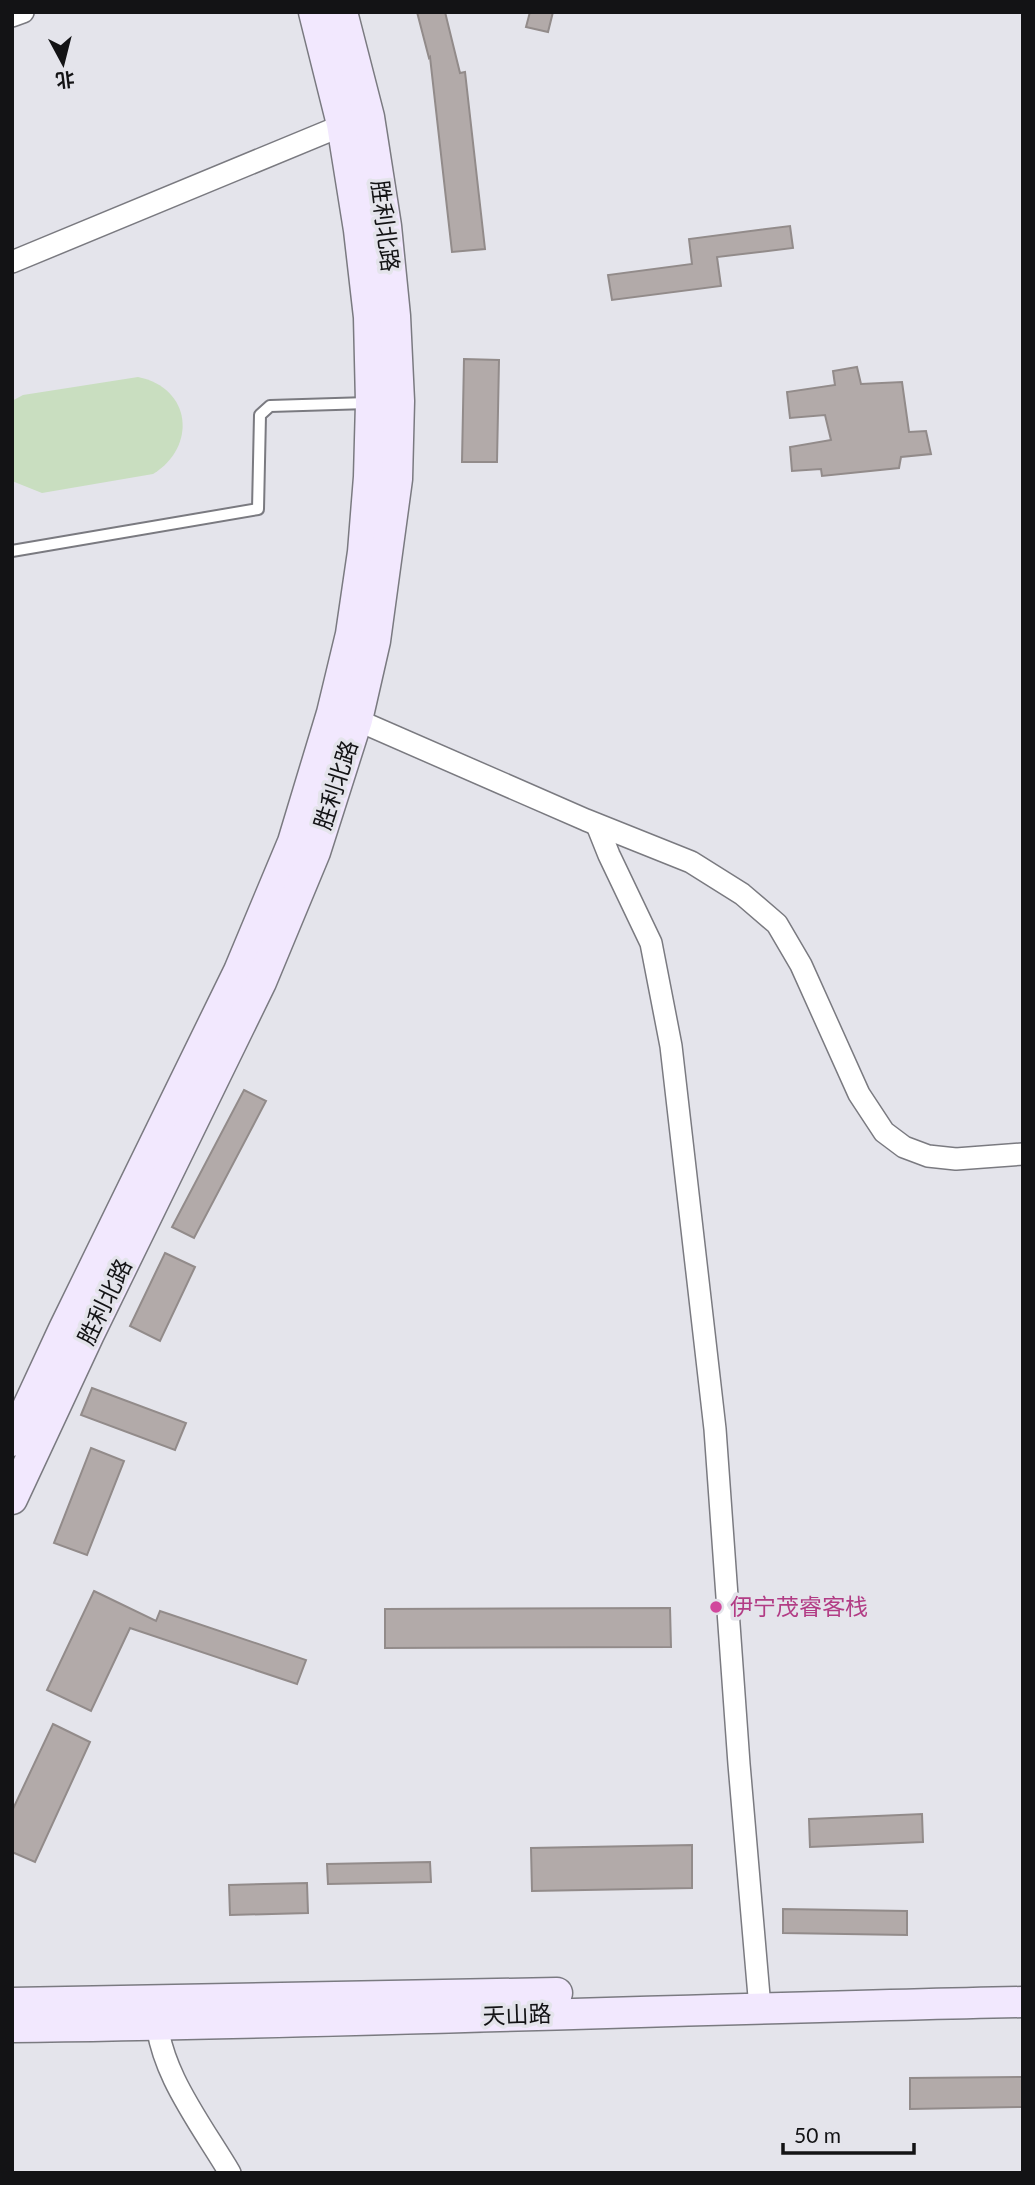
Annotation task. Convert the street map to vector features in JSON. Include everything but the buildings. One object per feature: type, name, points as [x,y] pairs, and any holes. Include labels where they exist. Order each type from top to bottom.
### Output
[{"type":"main road","name":"胜利北路","points":[[314,12],[356,120]]},
{"type":"main road","name":"胜利北路","points":[[12,1441],[239,971],[375,641],[397,479],[385,402],[396,316],[389,252],[356,120],[342,12]]},
{"type":"main road","name":"胜利北路","points":[[12,1499],[89,1334],[261,982],[315,852],[345,717]]},
{"type":"main road","name":"天山路","points":[[12,2028],[156,2014],[760,1998],[1023,1984]]},
{"type":"main road","name":"天山路","points":[[760,1998],[1023,2002]]},
{"type":"main road","name":"天山路","points":[[12,2003],[156,2014]]},
{"type":"street","points":[[12,16],[23,12]]},
{"type":"street","points":[[12,262],[356,120]]},
{"type":"street","points":[[345,717],[597,825],[691,862],[742,894],[777,924],[801,965],[859,1094],[884,1132],[904,1147],[928,1156],[956,1159],[1023,1154]]},
{"type":"street","points":[[597,825],[651,943],[671,1046],[715,1429],[739,1764],[760,1998]]},
{"type":"street","points":[[156,2014],[169,2071],[230,2173]]},
{"type":"lane","points":[[12,551],[258,509],[260,415],[270,406],[385,402]]},
{"type":"green space","points":[[138,377],[156,383],[169,393],[178,405],[182,434],[177,449],[167,463],[153,474],[42,493],[12,481],[12,401],[23,395]]},
{"type":"place","name":"伊宁茂睿客栈","points":[[716,1607]]}]
